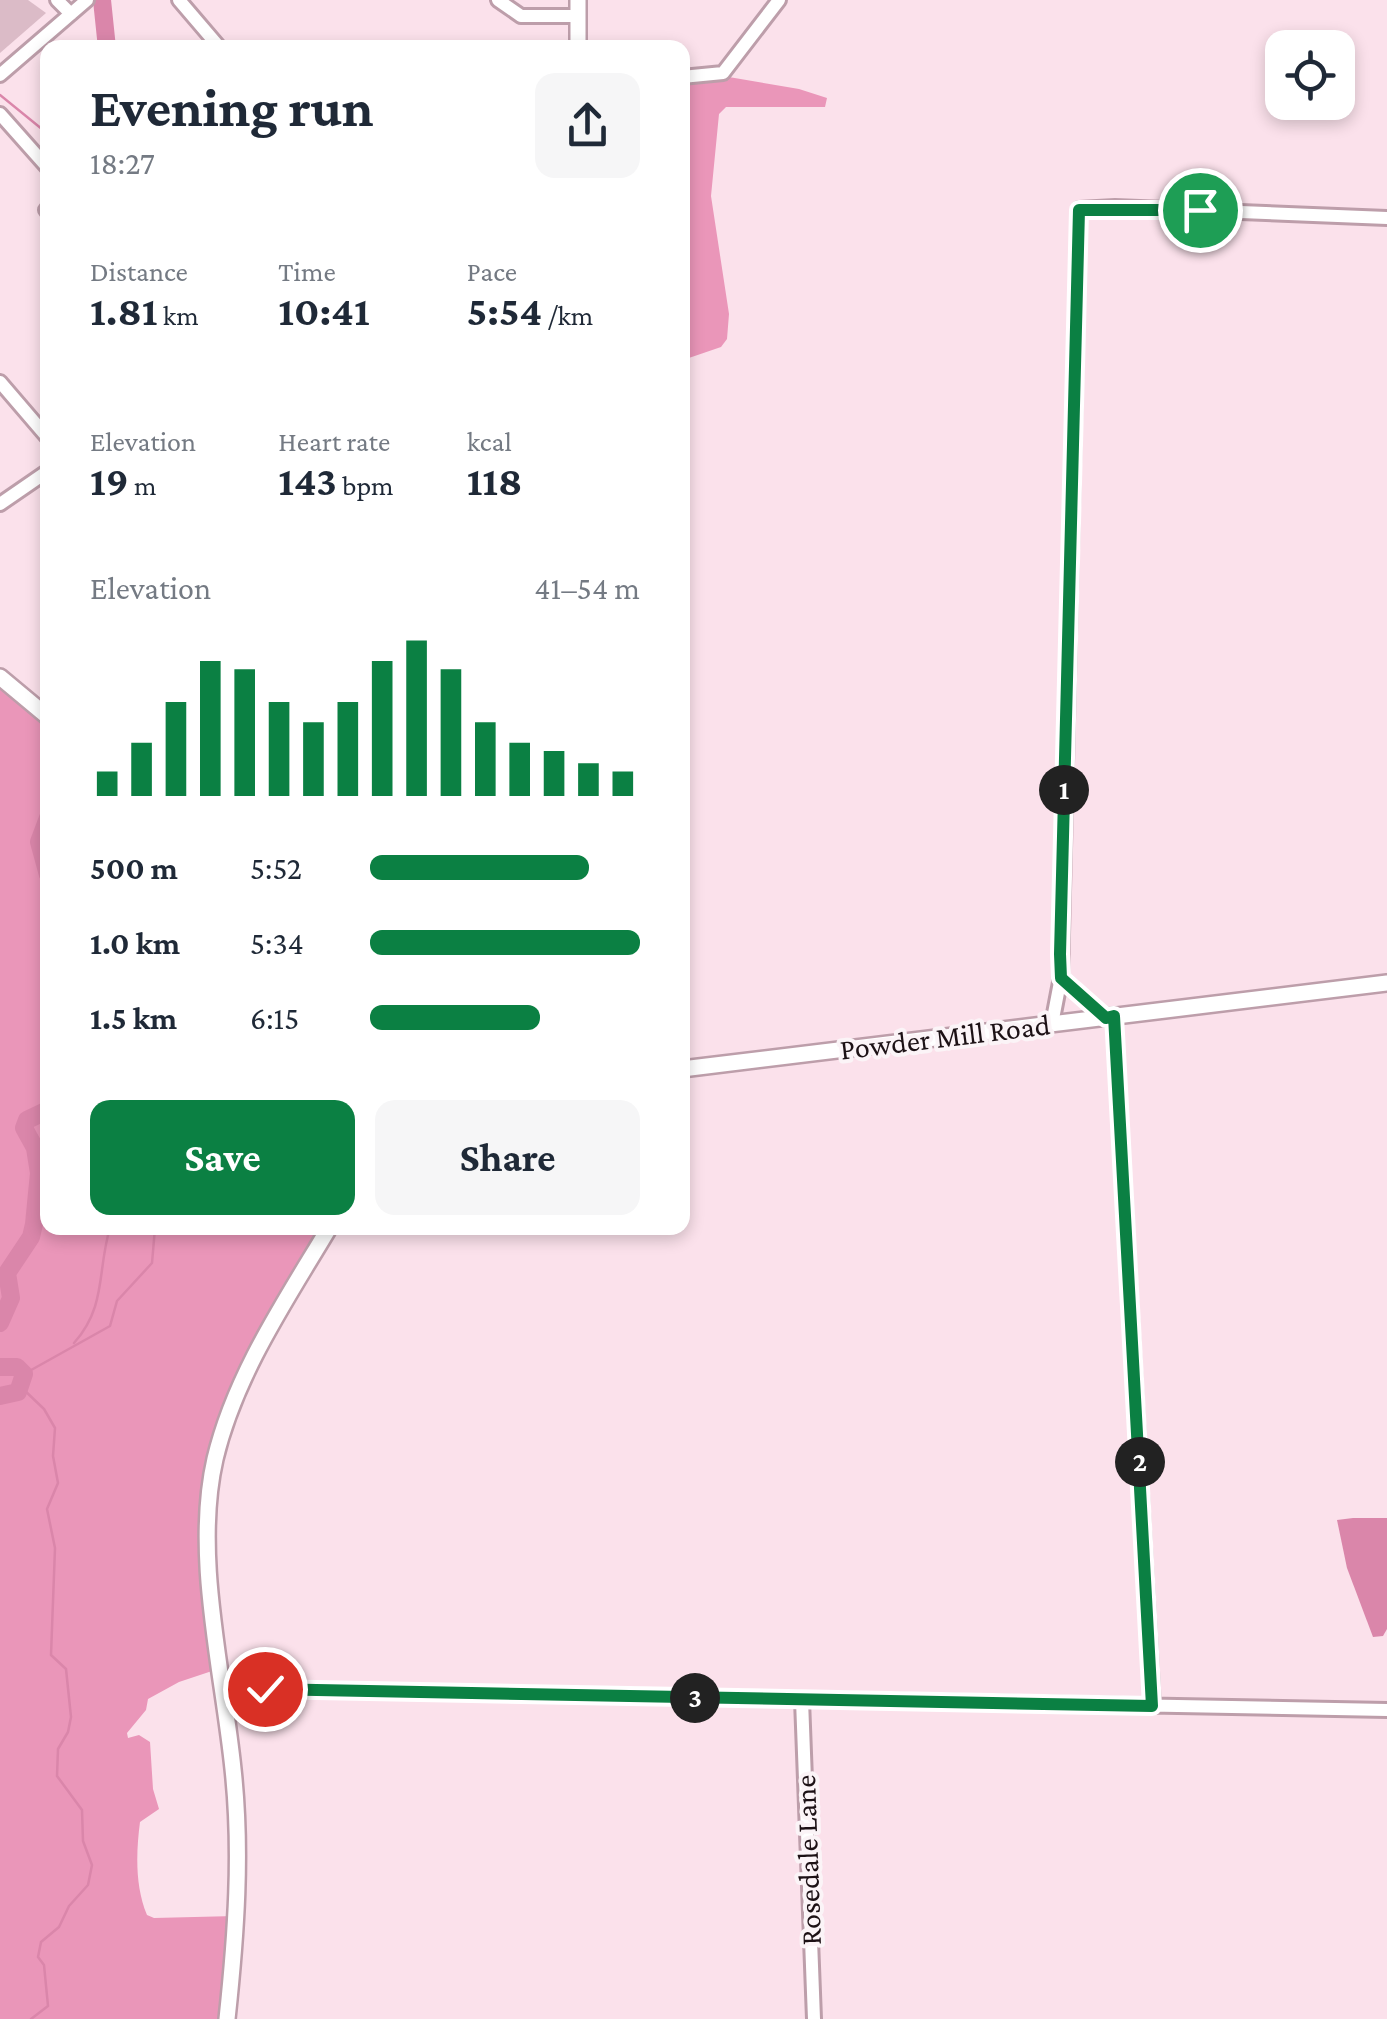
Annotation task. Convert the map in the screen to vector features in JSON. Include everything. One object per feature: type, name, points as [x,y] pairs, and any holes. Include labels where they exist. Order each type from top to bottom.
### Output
[{"type":"main road","points":[[578,8],[578,40]]},
{"type":"main road","points":[[0,677],[40,710]]},
{"type":"main road","name":"Powder Mill Road","points":[[690,1068],[1387,982]]},
{"type":"main road","points":[[228,2019],[238,1881],[235,1790],[209,1552],[215,1459],[246,1375],[326,1235]]},
{"type":"street","points":[[57,0],[71,14]]},
{"type":"street","points":[[41,40],[87,0]]},
{"type":"street","points":[[179,0],[213,40]]},
{"type":"street","points":[[498,0],[521,16],[578,8]]},
{"type":"street","points":[[690,76],[722,73],[780,0]]},
{"type":"street","points":[[0,76],[40,41]]},
{"type":"street","points":[[0,114],[40,159]]},
{"type":"street","points":[[1052,1024],[1061,978],[1079,210],[1115,207],[1387,218]]},
{"type":"street","points":[[0,382],[40,429]]},
{"type":"street","points":[[0,504],[40,477]]},
{"type":"street","points":[[1061,978],[1110,1017],[1152,1706]]},
{"type":"street","points":[[224,1692],[265,1689],[1387,1710]]},
{"type":"street","name":"Rosedale Lane","points":[[802,1700],[814,2019]]},
{"type":"shaded area","points":[[717,75],[799,89],[827,98],[825,107],[726,107],[719,114],[711,196],[729,314],[727,339],[721,347],[690,358],[690,77]]},
{"type":"shaded area","points":[[0,677],[40,711],[40,1235],[325,1235],[246,1375],[210,1494],[221,1668],[179,1682],[148,1699],[146,1710],[127,1733],[128,1738],[139,1735],[150,1742],[153,1789],[159,1809],[140,1822],[138,1881],[147,1915],[235,1916],[227,2019],[0,2019]]},
{"type":"shaded area","points":[[1387,1518],[1387,1629],[1383,1636],[1373,1637],[1347,1568],[1337,1520]]},
{"type":"building","points":[[0,0],[28,0],[46,13],[0,53]]},
{"type":"waterway","points":[[102,0],[106,40]]},
{"type":"waterway","points":[[0,95],[40,128]]},
{"type":"waterway","points":[[40,839],[40,846]]},
{"type":"waterway","points":[[0,1323],[11,1298],[7,1273],[31,1237],[34,1224],[39,1173],[35,1148],[24,1128],[27,1120],[40,1114]]},
{"type":"waterway","points":[[74,1343],[92,1315],[108,1235]]},
{"type":"waterway","points":[[24,1374],[110,1326],[117,1301],[152,1263],[154,1235]]},
{"type":"waterway","points":[[0,1367],[17,1367],[24,1374],[18,1392],[0,1396]]},
{"type":"waterway","points":[[22,1388],[44,1409],[55,1428],[53,1456],[58,1483],[47,1509],[55,1548],[51,1655],[66,1669],[71,1717],[58,1749],[57,1776],[82,1810],[83,1841],[92,1865],[88,1885],[69,1906],[59,1927],[41,1942],[38,1957],[44,1965],[48,2006],[31,2019]]},
{"type":"route","points":[[265,1689],[1152,1706],[1114,1016],[1106,1018],[1061,978],[1059,930],[1079,210],[1200,210]]}]
